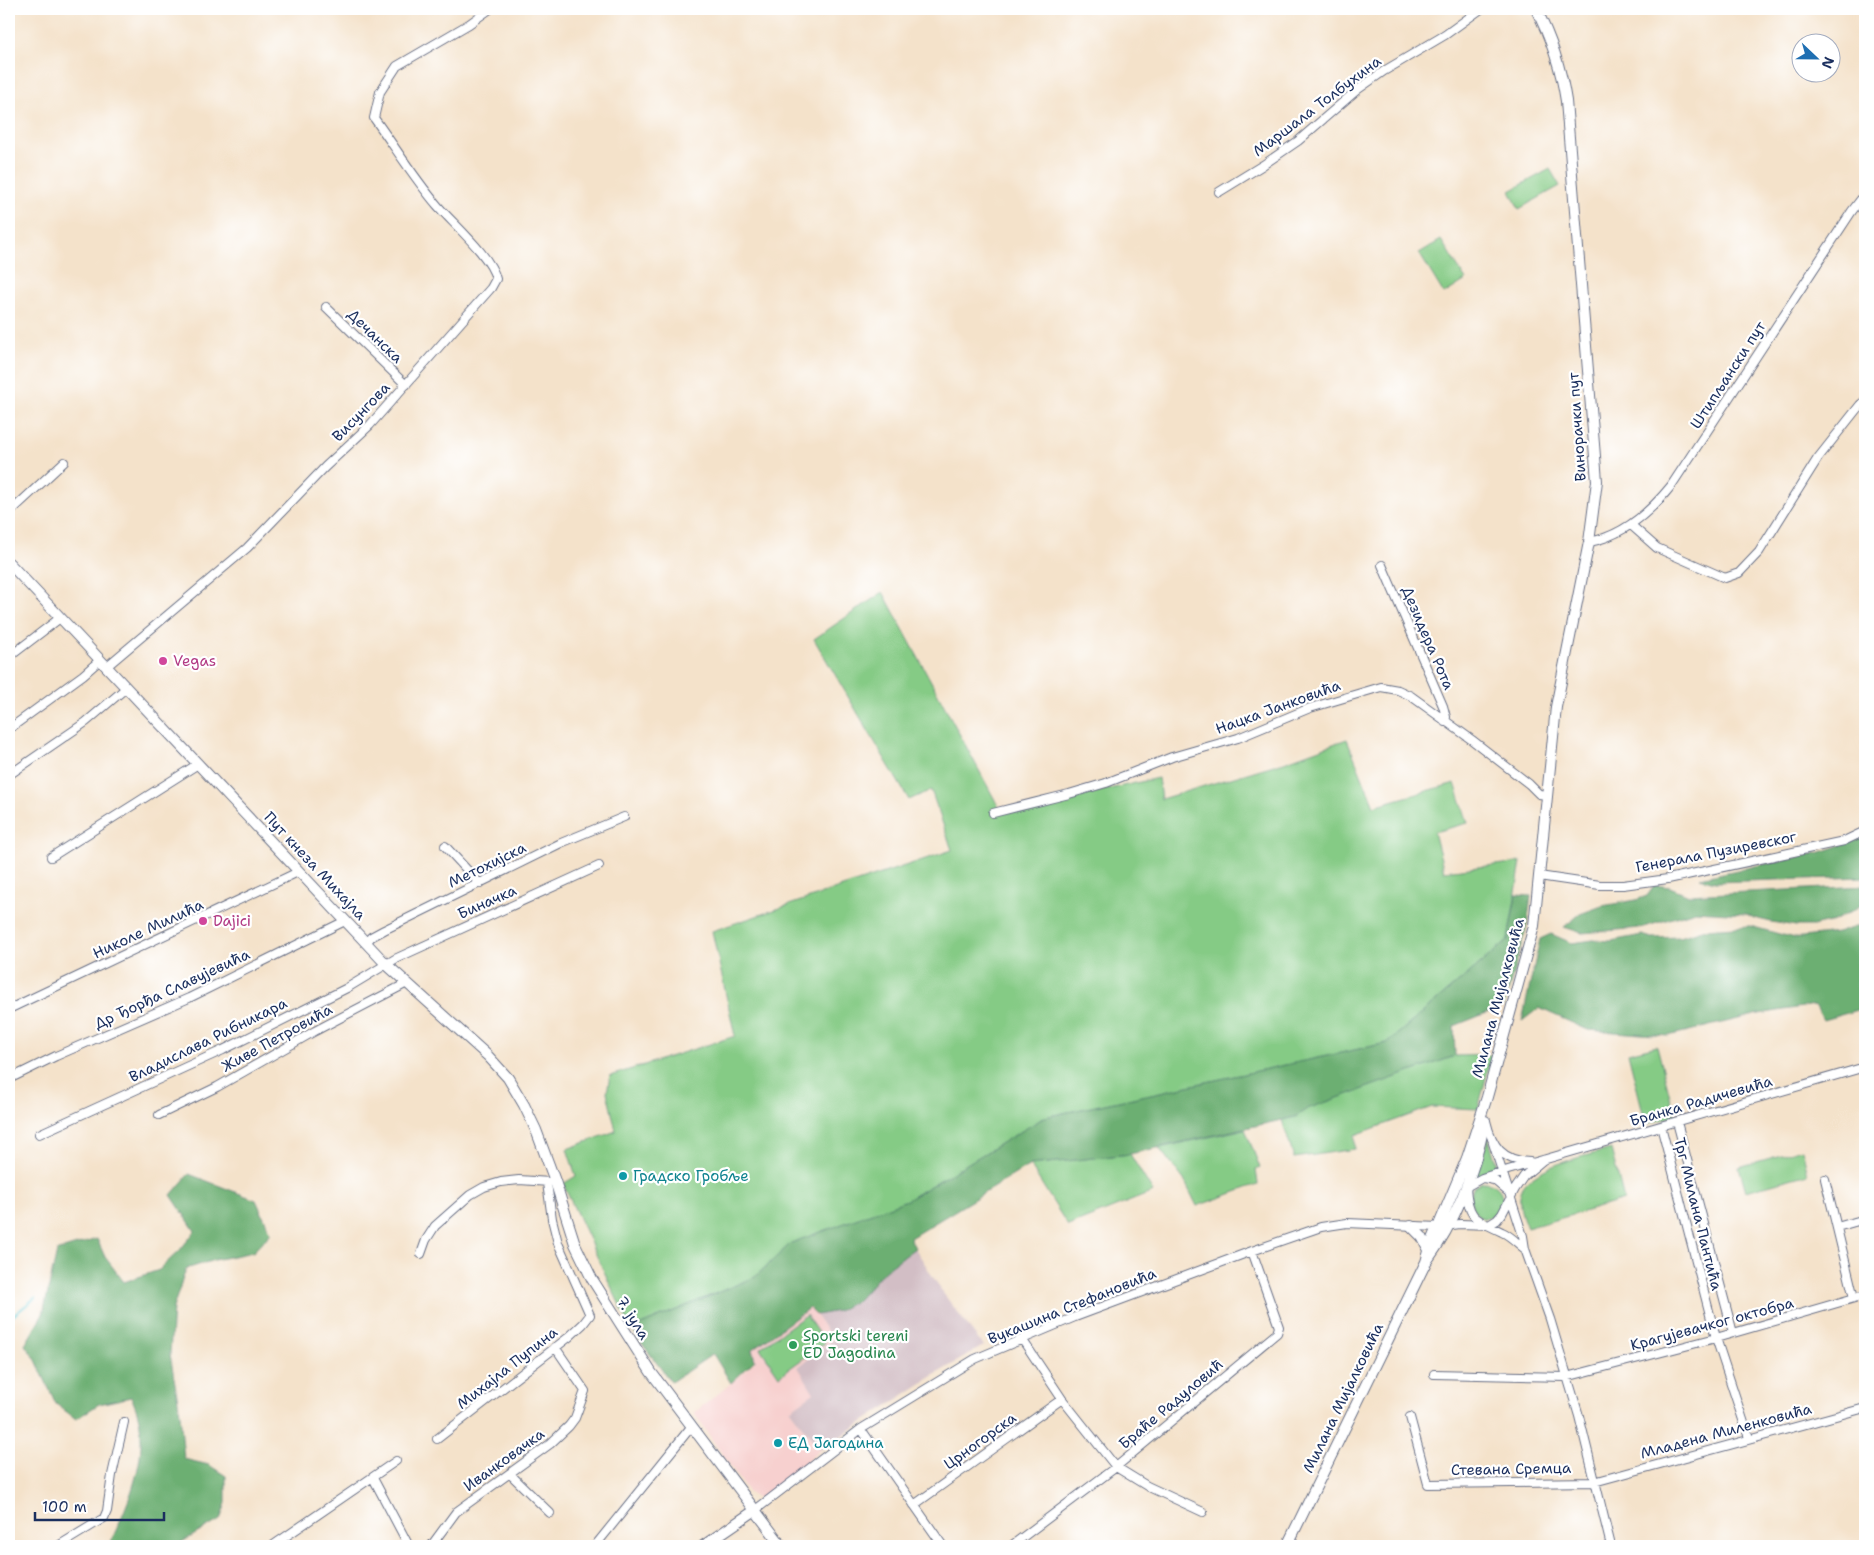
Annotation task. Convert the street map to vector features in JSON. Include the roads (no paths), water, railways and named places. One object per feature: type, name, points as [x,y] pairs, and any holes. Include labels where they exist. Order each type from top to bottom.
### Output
[{"type":"street","name":"Висунгова","points":[[9,729],[83,675],[103,663],[247,548],[325,467],[370,426],[491,288],[496,279],[495,273],[485,258],[436,204],[374,118],[380,92],[397,66],[470,24],[490,9]]},
{"type":"street","name":"Маршала Толбухина","points":[[1219,192],[1263,166],[1298,141],[1357,90],[1384,71],[1445,35],[1481,9]]},
{"type":"street","name":"Винорачки пут","points":[[1536,9],[1557,59],[1566,101],[1597,481],[1589,542],[1556,707],[1539,876]]},
{"type":"street","name":"Штипљански пут","points":[[1589,542],[1603,540],[1631,525],[1659,501],[1865,194]]},
{"type":"street","name":"Дечанска","points":[[326,307],[406,385]]},
{"type":"street","points":[[1631,525],[1657,548],[1725,578],[1739,573],[1759,552],[1771,535],[1818,458],[1865,401]]},
{"type":"street","points":[[9,513],[64,462]]},
{"type":"street","name":"Пут кнеза Михајла","points":[[9,563],[386,964],[488,1056],[508,1079]]},
{"type":"street","name":"Дезидера Рота","points":[[1382,565],[1443,706],[1446,717],[1445,722]]},
{"type":"street","points":[[9,657],[60,618]]},
{"type":"street","name":"Нацка Јанковића","points":[[993,812],[1106,783],[1172,757],[1238,738],[1310,708],[1381,687],[1398,690],[1411,696],[1530,784],[1539,794],[1547,794]]},
{"type":"street","points":[[9,775],[86,722],[126,688]]},
{"type":"street","points":[[51,857],[198,764]]},
{"type":"street","name":"Метохијска","points":[[366,943],[384,930],[561,843],[624,816]]},
{"type":"street","name":"Генерала Пузиревског","points":[[1539,876],[1612,886],[1668,879],[1844,841],[1865,831]]},
{"type":"street","points":[[445,846],[480,884]]},
{"type":"street","name":"Биначка","points":[[386,964],[599,866]]},
{"type":"street","name":"Николе Милића","points":[[9,1009],[298,872]]},
{"type":"street","name":"Милана Мијалковића","points":[[1433,1229],[1448,1204],[1467,1158],[1487,1097],[1534,926],[1539,876]]},
{"type":"street","name":"Др Ђорђа Славујевића","points":[[9,1079],[65,1052],[189,998],[345,921]]},
{"type":"street","name":"Владислава Рибникара","points":[[39,1134],[224,1050],[347,988],[386,964]]},
{"type":"street","name":"Живе Петровића","points":[[159,1115],[217,1087],[315,1031],[407,983]]},
{"type":"street","name":"Бранка Радичевића","points":[[1482,1178],[1865,1067]]},
{"type":"street","name":"7. јула","points":[[508,1079],[532,1120],[551,1182],[575,1244],[592,1279],[639,1355],[691,1427],[782,1546]]},
{"type":"street","name":"Милана Мијалковића","points":[[1287,1546],[1426,1262],[1449,1225],[1466,1187],[1477,1155],[1486,1117],[1487,1097]]},
{"type":"street","points":[[1486,1117],[1525,1249],[1550,1320],[1579,1416],[1611,1546]]},
{"type":"street","name":"Трг Милана Пантића","points":[[1677,1122],[1734,1333]]},
{"type":"street","name":"Трг Милана Пантића","points":[[1661,1126],[1716,1338],[1749,1438]]},
{"type":"street","points":[[1493,1143],[1498,1150],[1510,1158],[1534,1162]]},
{"type":"street","points":[[1467,1158],[1466,1187],[1469,1208],[1476,1219],[1484,1225],[1504,1233],[1525,1249]]},
{"type":"street","points":[[1484,1225],[1493,1224],[1497,1220],[1510,1195],[1524,1176],[1543,1160]]},
{"type":"street","points":[[1448,1204],[1466,1187],[1482,1178],[1494,1180],[1510,1195]]},
{"type":"street","points":[[1825,1179],[1854,1298]]},
{"type":"street","points":[[421,1254],[426,1240],[435,1226],[484,1187],[501,1182],[519,1180],[551,1182]]},
{"type":"street","name":"Михајла Пупина","points":[[437,1439],[555,1347],[583,1324],[590,1315],[558,1243],[552,1220],[551,1182]]},
{"type":"street","points":[[1837,1227],[1865,1218]]},
{"type":"street","name":"Вукашина Стефановића","points":[[754,1511],[861,1429],[975,1359],[1075,1317],[1252,1251],[1332,1224],[1412,1226],[1433,1229],[1449,1225],[1484,1225]]},
{"type":"street","points":[[1412,1226],[1432,1250]]},
{"type":"street","points":[[1432,1250],[1436,1240],[1433,1229]]},
{"type":"street","name":"Браће Радуловић","points":[[1011,1546],[1116,1467],[1277,1332],[1279,1327],[1252,1251]]},
{"type":"street","name":"Крагујевачког октобра","points":[[1434,1374],[1566,1377],[1716,1338],[1865,1295]]},
{"type":"street","points":[[1022,1339],[1062,1399],[1116,1467],[1147,1486],[1203,1512]]},
{"type":"street","name":"Иванковачка","points":[[431,1546],[456,1512],[550,1444],[575,1418],[586,1390],[555,1347]]},
{"type":"street","name":"Црногорска","points":[[914,1506],[1062,1399]]},
{"type":"street","name":"Младена Миленковића","points":[[1594,1482],[1749,1438],[1865,1408]]},
{"type":"street","name":"Стевана Сремца","points":[[1410,1416],[1428,1484],[1594,1482]]},
{"type":"street","points":[[58,1546],[104,1518],[108,1511],[112,1475],[124,1422]]},
{"type":"street","points":[[596,1546],[691,1427]]},
{"type":"street","points":[[861,1429],[943,1546]]},
{"type":"street","points":[[272,1546],[396,1461]]},
{"type":"street","points":[[510,1474],[550,1513]]},
{"type":"street","points":[[373,1478],[409,1546]]},
{"type":"street","points":[[703,1546],[754,1511]]},
{"type":"waterway","points":[[9,1319],[35,1298]]},
{"type":"place","name":"Vegas","points":[[163,661]]},
{"type":"place","name":"Dajici","points":[[203,921]]},
{"type":"place","name":"Градско Гробље","points":[[623,1176]]},
{"type":"place","name":"Sportski tereni ED Jagodina","points":[[793,1345]]},
{"type":"place","name":"ЕД Јагодина","points":[[778,1443]]}]
